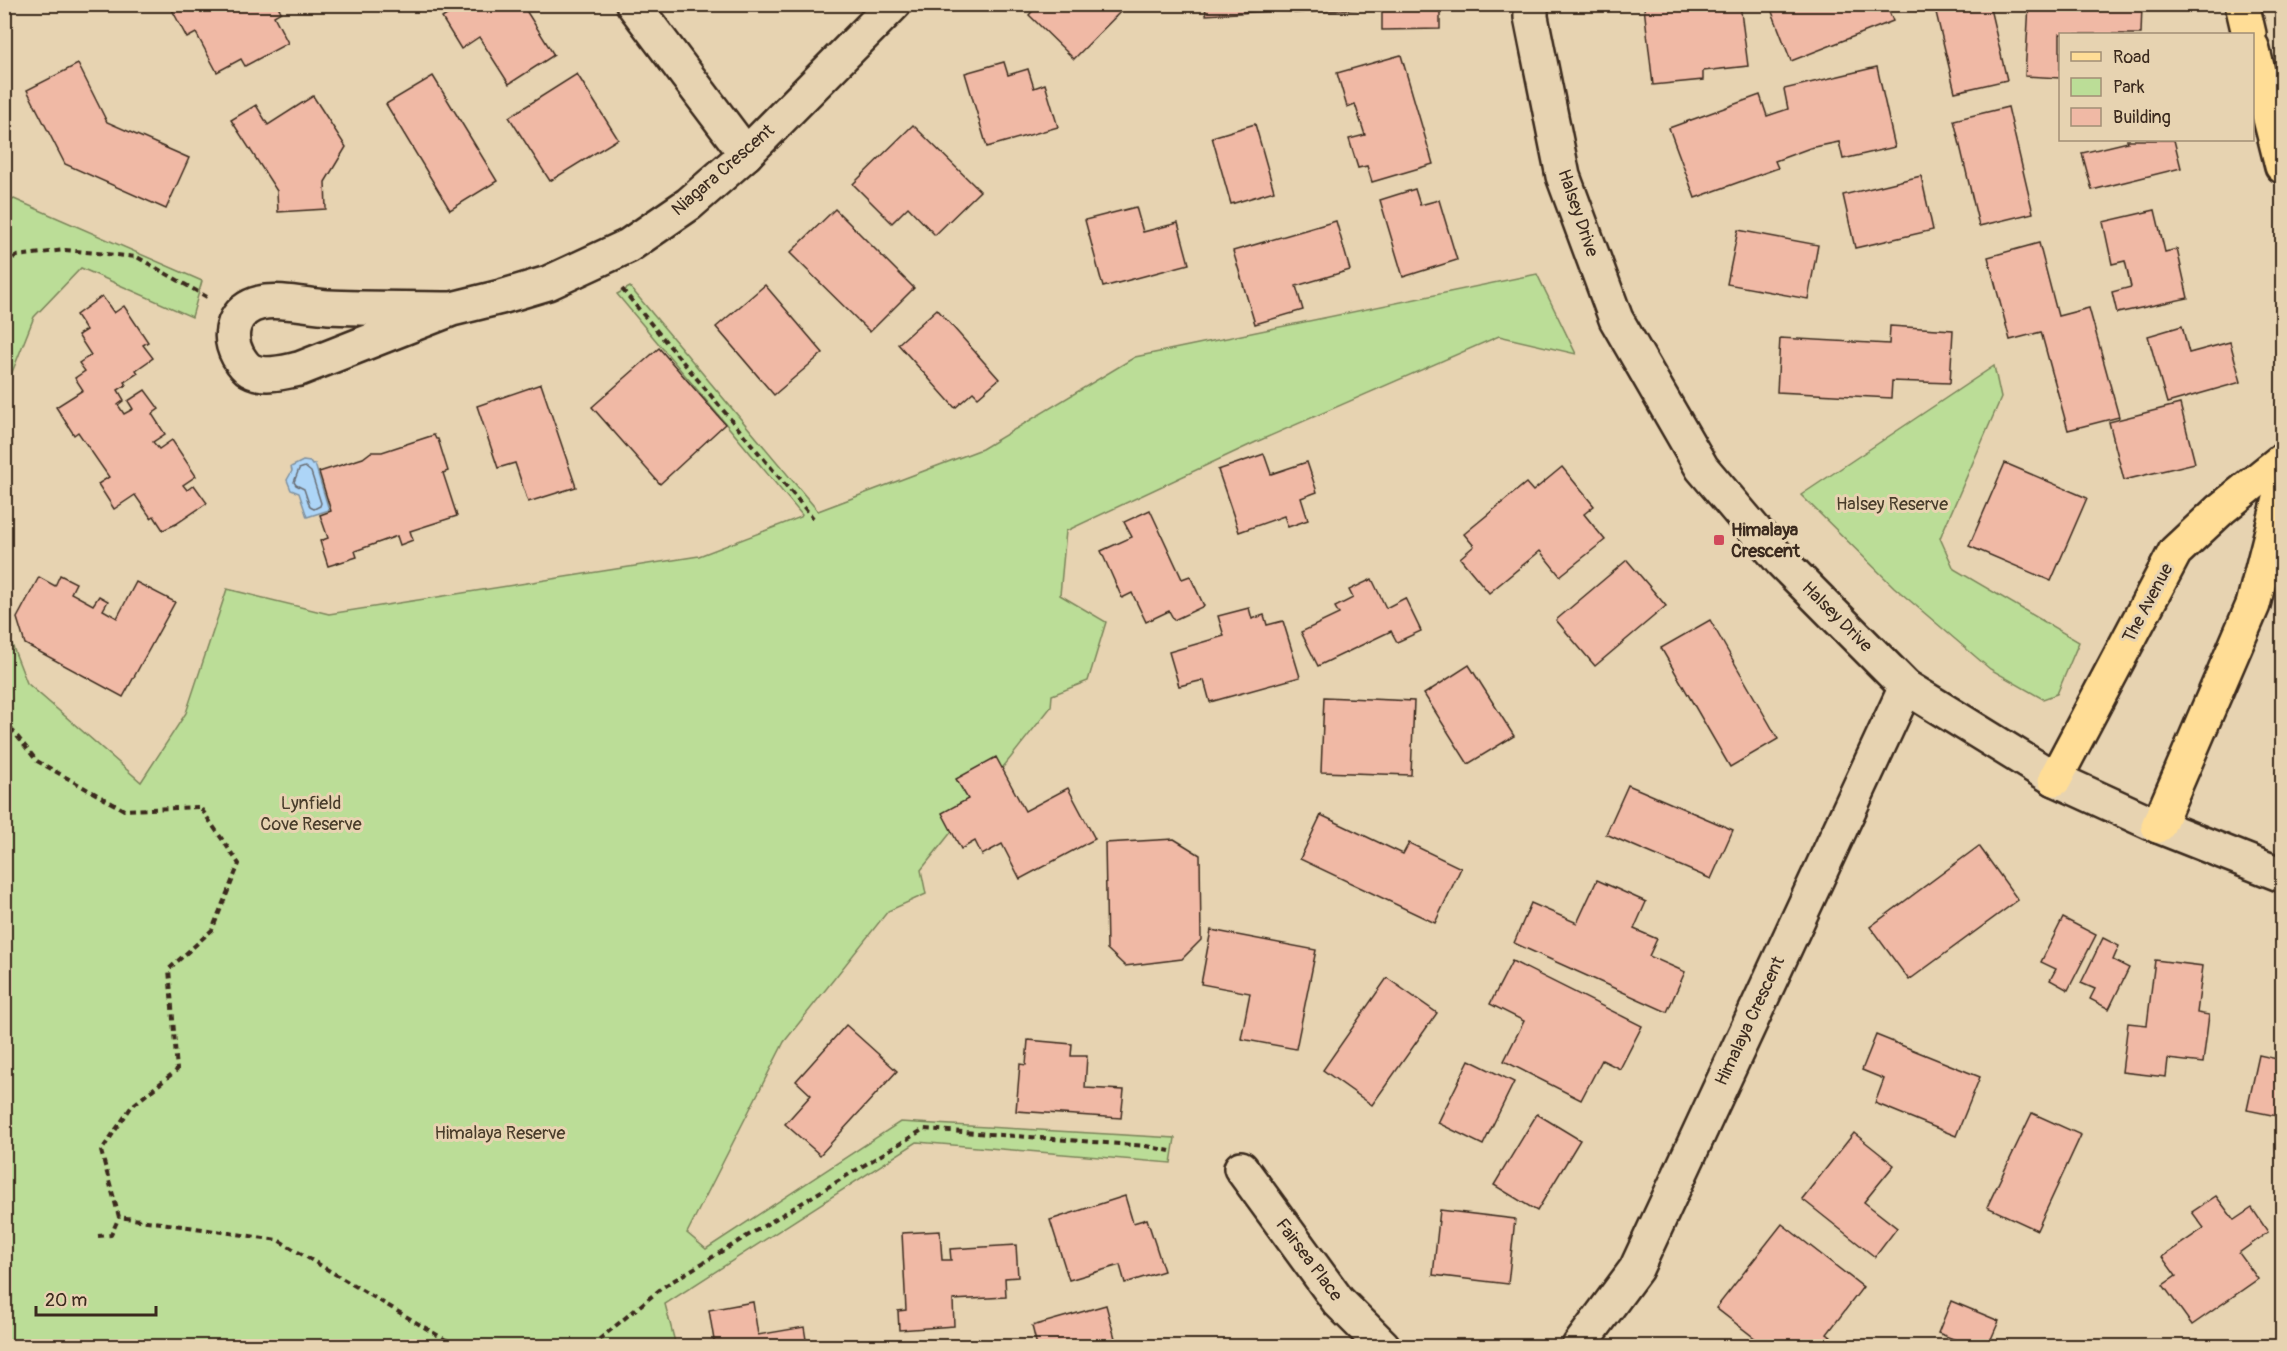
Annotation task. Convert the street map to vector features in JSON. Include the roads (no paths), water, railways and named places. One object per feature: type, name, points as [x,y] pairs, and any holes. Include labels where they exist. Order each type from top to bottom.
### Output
[{"type":"main road","points":[[2242,4],[2249,33]]},
{"type":"main road","points":[[2254,51],[2283,165]]},
{"type":"main road","name":"The Avenue","points":[[2055,779],[2175,552],[2221,509],[2283,460]]},
{"type":"main road","points":[[2158,826],[2253,605],[2283,491]]},
{"type":"street","points":[[633,4],[746,154]]},
{"type":"street","name":"Niagara Crescent","points":[[452,309],[328,307],[261,302],[236,318],[232,339],[241,361],[249,370],[263,374],[299,369],[452,309],[548,283],[628,246],[689,204],[746,154],[894,4]]},
{"type":"street","name":"Halsey Drive","points":[[1531,4],[1563,176],[1616,320],[1702,468],[1781,561],[1906,687],[2055,779],[2158,826],[2283,875]]},
{"type":"street","name":"Himalaya Crescent","points":[[1579,1347],[1636,1269],[1906,687]]},
{"type":"street","name":"Fairsea Place","points":[[1241,1168],[1338,1301],[1383,1347]]},
{"type":"water","points":[[303,461],[315,464],[329,510],[307,517],[299,493],[291,490],[287,480],[292,471],[291,467]]},
{"type":"place","name":"Himalaya Crescent","points":[[1719,540]]},
{"type":"park label","name":"Halsey Reserve","points":[[1892,504]]},
{"type":"park label","name":"Lynfield Cove Reserve","points":[[311,813]]},
{"type":"park label","name":"Himalaya Reserve","points":[[500,1133]]}]
